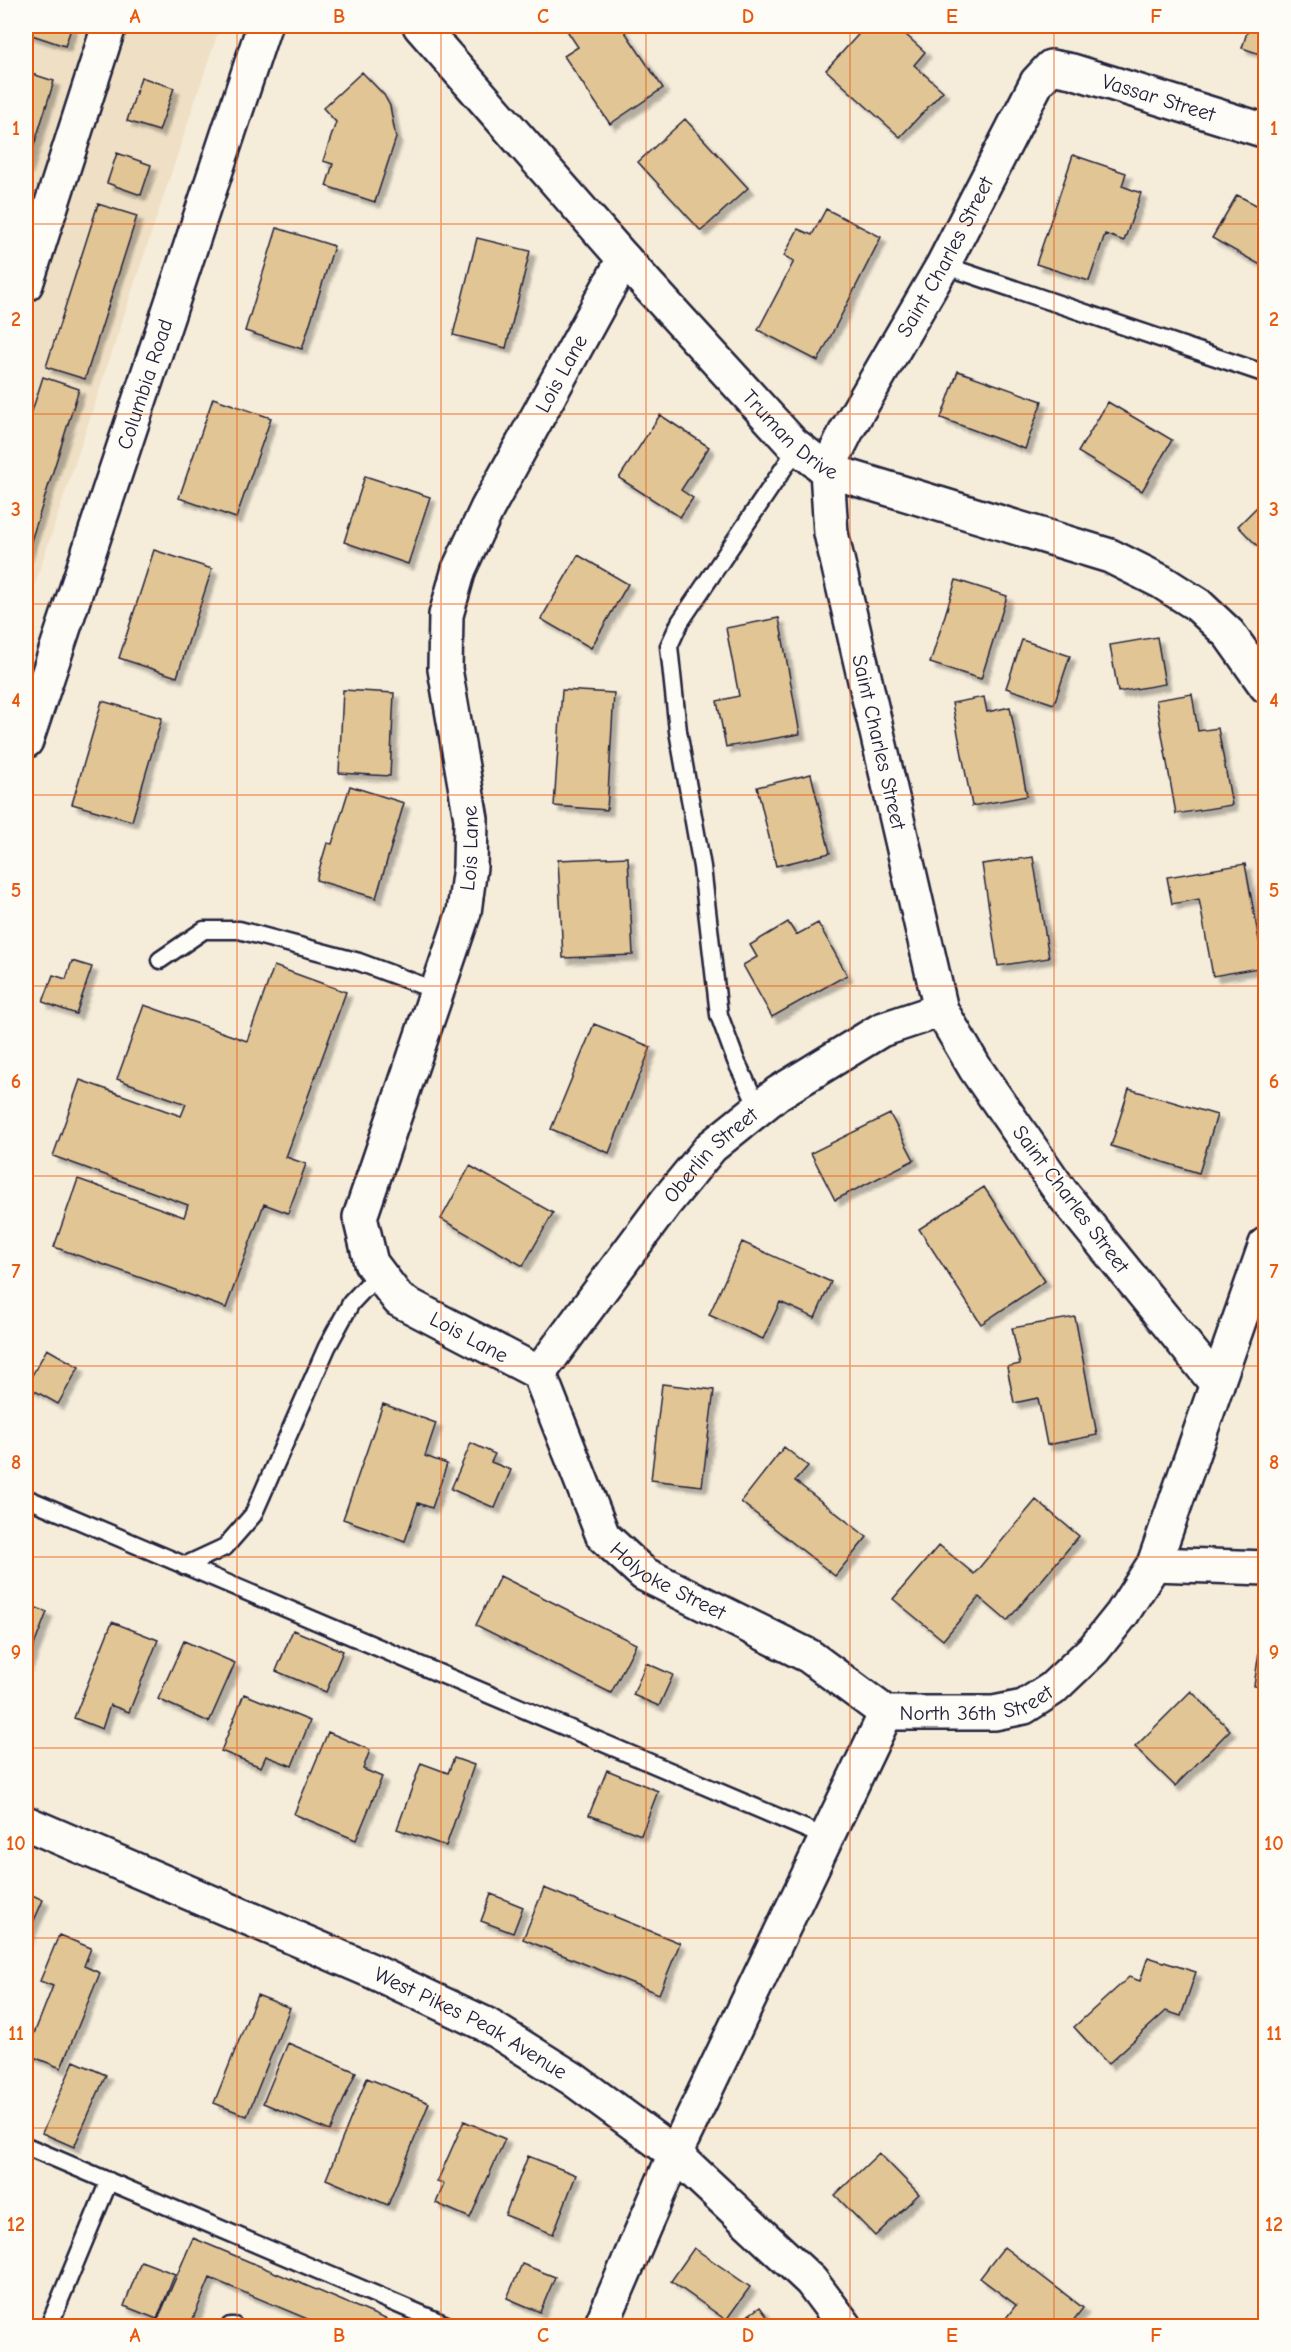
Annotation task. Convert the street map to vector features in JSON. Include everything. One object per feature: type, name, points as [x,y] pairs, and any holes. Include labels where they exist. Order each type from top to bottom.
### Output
[{"type":"street","points":[[26,284],[109,26]]},
{"type":"street","name":"Columbia Road","points":[[26,741],[264,26]]},
{"type":"street","name":"Truman Drive","points":[[420,26],[624,258],[798,447],[827,470],[1110,556],[1162,582],[1198,605],[1229,634],[1266,686]]},
{"type":"street","name":"Vassar Street","points":[[1051,67],[1072,71],[1266,131]]},
{"type":"street","name":"Saint Charles Street","points":[[1051,67],[1037,82],[943,265],[847,430],[827,470],[831,533],[941,1011],[975,1068],[1061,1192],[1217,1384]]},
{"type":"street","name":"Lois Lane","points":[[539,1373],[399,1300],[371,1263],[360,1217],[464,912],[470,857],[471,819],[445,669],[447,615],[459,569],[487,509],[624,258]]},
{"type":"street","name":"Oberlin Street","points":[[539,1373],[666,1202],[711,1147],[778,1093],[880,1030],[941,1011]]},
{"type":"street","name":"North 36th Street","points":[[601,2326],[675,2154],[885,1713],[994,1713],[1024,1707],[1052,1689],[1094,1649],[1122,1614],[1154,1564],[1266,1244]]},
{"type":"street","name":"Holyoke Street","points":[[539,1373],[603,1536],[644,1574],[809,1656],[885,1713]]},
{"type":"street","points":[[1154,1564],[1266,1568]]},
{"type":"street","name":"West Pikes Peak Avenue","points":[[26,1823],[372,1971],[487,2025],[573,2079],[675,2154],[811,2281],[845,2326]]},
{"type":"lane","points":[[943,265],[1266,374]]},
{"type":"lane","points":[[759,1109],[736,1061],[719,1016],[702,867],[678,731],[669,646],[680,622],[798,447]]},
{"type":"lane","points":[[160,960],[204,930],[239,930],[359,962],[437,991]]},
{"type":"lane","points":[[184,1566],[225,1547],[253,1515],[327,1347],[351,1303],[379,1273]]},
{"type":"lane","points":[[26,1498],[825,1838]]},
{"type":"lane","points":[[26,2146],[449,2326]]},
{"type":"lane","points":[[49,2326],[110,2181]]},
{"type":"shaded area","points":[[26,26],[220,26],[26,611]]},
{"type":"building","points":[[27,26],[72,26],[65,46],[26,33]]},
{"type":"building","points":[[564,26],[621,26],[663,88],[610,124],[564,56],[578,47]]},
{"type":"building","points":[[866,26],[896,26],[925,52],[914,65],[943,91],[900,137],[826,70]]},
{"type":"building","points":[[1249,26],[1266,26],[1266,56],[1242,48]]},
{"type":"building","points":[[26,72],[54,81],[27,168],[26,168]]},
{"type":"building","points":[[362,72],[384,95],[390,106],[396,138],[375,202],[326,186],[333,164],[323,161],[336,122],[323,108]]},
{"type":"building","points":[[141,77],[174,88],[159,131],[127,121]]},
{"type":"building","points":[[685,119],[748,188],[701,231],[638,162]]},
{"type":"building","points":[[117,153],[151,165],[141,195],[107,183]]},
{"type":"building","points":[[1073,155],[1126,173],[1122,186],[1141,193],[1124,241],[1105,234],[1089,281],[1036,264]]},
{"type":"building","points":[[1237,195],[1266,210],[1266,268],[1212,238]]},
{"type":"building","points":[[98,204],[137,216],[85,379],[46,367]]},
{"type":"building","points":[[826,209],[881,237],[818,361],[758,330],[794,261],[784,256],[798,229],[812,235]]},
{"type":"building","points":[[277,228],[334,246],[302,349],[245,331]]},
{"type":"building","points":[[477,238],[530,251],[506,348],[453,335]]},
{"type":"building","points":[[958,371],[1042,401],[1025,449],[941,418]]},
{"type":"building","points":[[43,377],[79,389],[26,557],[26,430]]},
{"type":"building","points":[[213,398],[271,418],[236,518],[179,498]]},
{"type":"building","points":[[1108,402],[1172,440],[1142,491],[1078,452]]},
{"type":"building","points":[[660,415],[709,447],[681,490],[693,498],[680,517],[619,478]]},
{"type":"building","points":[[365,476],[430,497],[408,564],[344,542]]},
{"type":"building","points":[[1266,498],[1266,555],[1238,526]]},
{"type":"building","points":[[154,550],[212,569],[177,677],[119,658]]},
{"type":"building","points":[[578,555],[628,584],[591,648],[541,619]]},
{"type":"building","points":[[956,580],[1007,596],[981,679],[930,663]]},
{"type":"building","points":[[779,618],[800,734],[726,747],[717,701],[739,696],[726,628]]},
{"type":"building","points":[[1157,637],[1165,684],[1118,692],[1110,645]]},
{"type":"building","points":[[1022,640],[1070,656],[1054,704],[1006,688]]},
{"type":"building","points":[[343,690],[394,693],[390,776],[339,773]]},
{"type":"building","points":[[562,690],[614,693],[607,810],[554,806]]},
{"type":"building","points":[[1192,694],[1198,731],[1218,728],[1232,805],[1176,814],[1156,700]]},
{"type":"building","points":[[984,697],[987,712],[1010,707],[1027,796],[972,806],[952,703]]},
{"type":"building","points":[[102,701],[162,718],[132,821],[72,804]]},
{"type":"building","points":[[811,774],[830,853],[776,866],[757,787]]},
{"type":"building","points":[[350,786],[404,803],[376,898],[316,880],[327,843],[332,844]]},
{"type":"building","points":[[628,857],[633,955],[563,958],[558,860]]},
{"type":"building","points":[[1033,857],[1049,958],[998,966],[982,864]]},
{"type":"building","points":[[1245,864],[1264,967],[1213,976],[1199,899],[1172,904],[1167,877]]},
{"type":"building","points":[[788,922],[796,935],[818,923],[847,975],[772,1017],[743,965],[757,957],[750,945]]},
{"type":"building","points":[[72,961],[92,967],[76,1014],[43,1002],[53,975],[66,979]]},
{"type":"building","points":[[274,966],[346,992],[286,1157],[306,1164],[288,1213],[264,1204],[226,1308],[54,1247],[78,1179],[184,1217],[188,1205],[53,1156],[80,1080],[181,1116],[186,1104],[117,1079],[144,1005],[247,1041]]},
{"type":"building","points":[[594,1024],[651,1047],[609,1153],[551,1129]]},
{"type":"building","points":[[1129,1089],[1217,1115],[1199,1173],[1111,1146]]},
{"type":"building","points":[[890,1114],[914,1160],[835,1200],[811,1153]]},
{"type":"building","points":[[470,1166],[553,1213],[523,1266],[441,1219]]},
{"type":"building","points":[[984,1187],[1045,1281],[981,1324],[919,1229]]},
{"type":"building","points":[[742,1242],[831,1282],[815,1318],[780,1302],[763,1339],[709,1315]]},
{"type":"building","points":[[1075,1317],[1097,1435],[1047,1445],[1038,1398],[1014,1403],[1007,1367],[1020,1364],[1012,1328]]},
{"type":"building","points":[[47,1349],[79,1367],[58,1404],[26,1386]]},
{"type":"building","points":[[662,1384],[714,1390],[702,1486],[651,1480]]},
{"type":"building","points":[[383,1404],[436,1423],[425,1456],[447,1464],[432,1508],[418,1503],[405,1541],[343,1519]]},
{"type":"building","points":[[471,1443],[495,1454],[491,1462],[511,1470],[495,1508],[451,1489]]},
{"type":"building","points":[[784,1447],[808,1466],[795,1481],[867,1537],[835,1576],[741,1502]]},
{"type":"building","points":[[1036,1500],[1079,1536],[1007,1621],[979,1597],[943,1640],[893,1599],[939,1545],[974,1574]]},
{"type":"building","points":[[500,1576],[636,1644],[611,1693],[476,1625]]},
{"type":"building","points":[[26,1604],[47,1612],[26,1666]]},
{"type":"building","points":[[112,1622],[158,1640],[129,1712],[110,1705],[102,1729],[74,1718]]},
{"type":"building","points":[[293,1630],[343,1651],[326,1692],[276,1671]]},
{"type":"building","points":[[1262,1632],[1266,1633],[1266,1688],[1254,1686]]},
{"type":"building","points":[[184,1641],[235,1663],[209,1722],[158,1699]]},
{"type":"building","points":[[646,1663],[673,1675],[659,1706],[633,1695]]},
{"type":"building","points":[[1191,1691],[1230,1730],[1175,1786],[1135,1747]]},
{"type":"building","points":[[244,1694],[310,1721],[292,1766],[266,1756],[261,1767],[221,1751]]},
{"type":"building","points":[[328,1732],[370,1750],[363,1769],[382,1777],[356,1840],[294,1814]]},
{"type":"building","points":[[454,1758],[474,1765],[446,1846],[397,1829],[421,1763],[448,1773]]},
{"type":"building","points":[[607,1770],[658,1791],[641,1835],[589,1815]]},
{"type":"building","points":[[544,1888],[680,1943],[659,1994],[523,1939]]},
{"type":"building","points":[[26,1892],[43,1900],[26,1939]]},
{"type":"building","points":[[491,1894],[523,1907],[513,1933],[481,1921]]},
{"type":"building","points":[[59,1935],[91,1948],[84,1966],[100,1973],[61,2068],[26,2054],[53,1986],[40,1981]]},
{"type":"building","points":[[1148,1957],[1196,1972],[1181,2016],[1166,2011],[1108,2064],[1074,2027],[1129,1977],[1140,1981]]},
{"type":"building","points":[[257,1995],[290,2008],[247,2116],[214,2103]]},
{"type":"building","points":[[288,2043],[356,2072],[330,2131],[263,2103]]},
{"type":"building","points":[[74,2061],[106,2075],[74,2147],[42,2133]]},
{"type":"building","points":[[367,2078],[429,2103],[388,2205],[326,2179]]},
{"type":"building","points":[[464,2121],[505,2139],[470,2218],[436,2203],[444,2184],[437,2182]]},
{"type":"building","points":[[879,2153],[919,2194],[875,2236],[835,2195]]},
{"type":"building","points":[[528,2156],[576,2175],[553,2234],[505,2215]]},
{"type":"building","points":[[193,2238],[402,2326],[324,2326],[210,2278],[190,2326],[155,2326]]},
{"type":"building","points":[[1004,2247],[1083,2308],[1069,2326],[1009,2326],[1003,2322],[1016,2305],[980,2278]]},
{"type":"building","points":[[694,2248],[750,2287],[726,2320],[671,2281]]},
{"type":"building","points":[[141,2261],[175,2274],[157,2319],[124,2306]]},
{"type":"building","points":[[522,2264],[555,2277],[540,2312],[507,2298]]},
{"type":"building","points":[[760,2307],[774,2326],[733,2326]]}]
